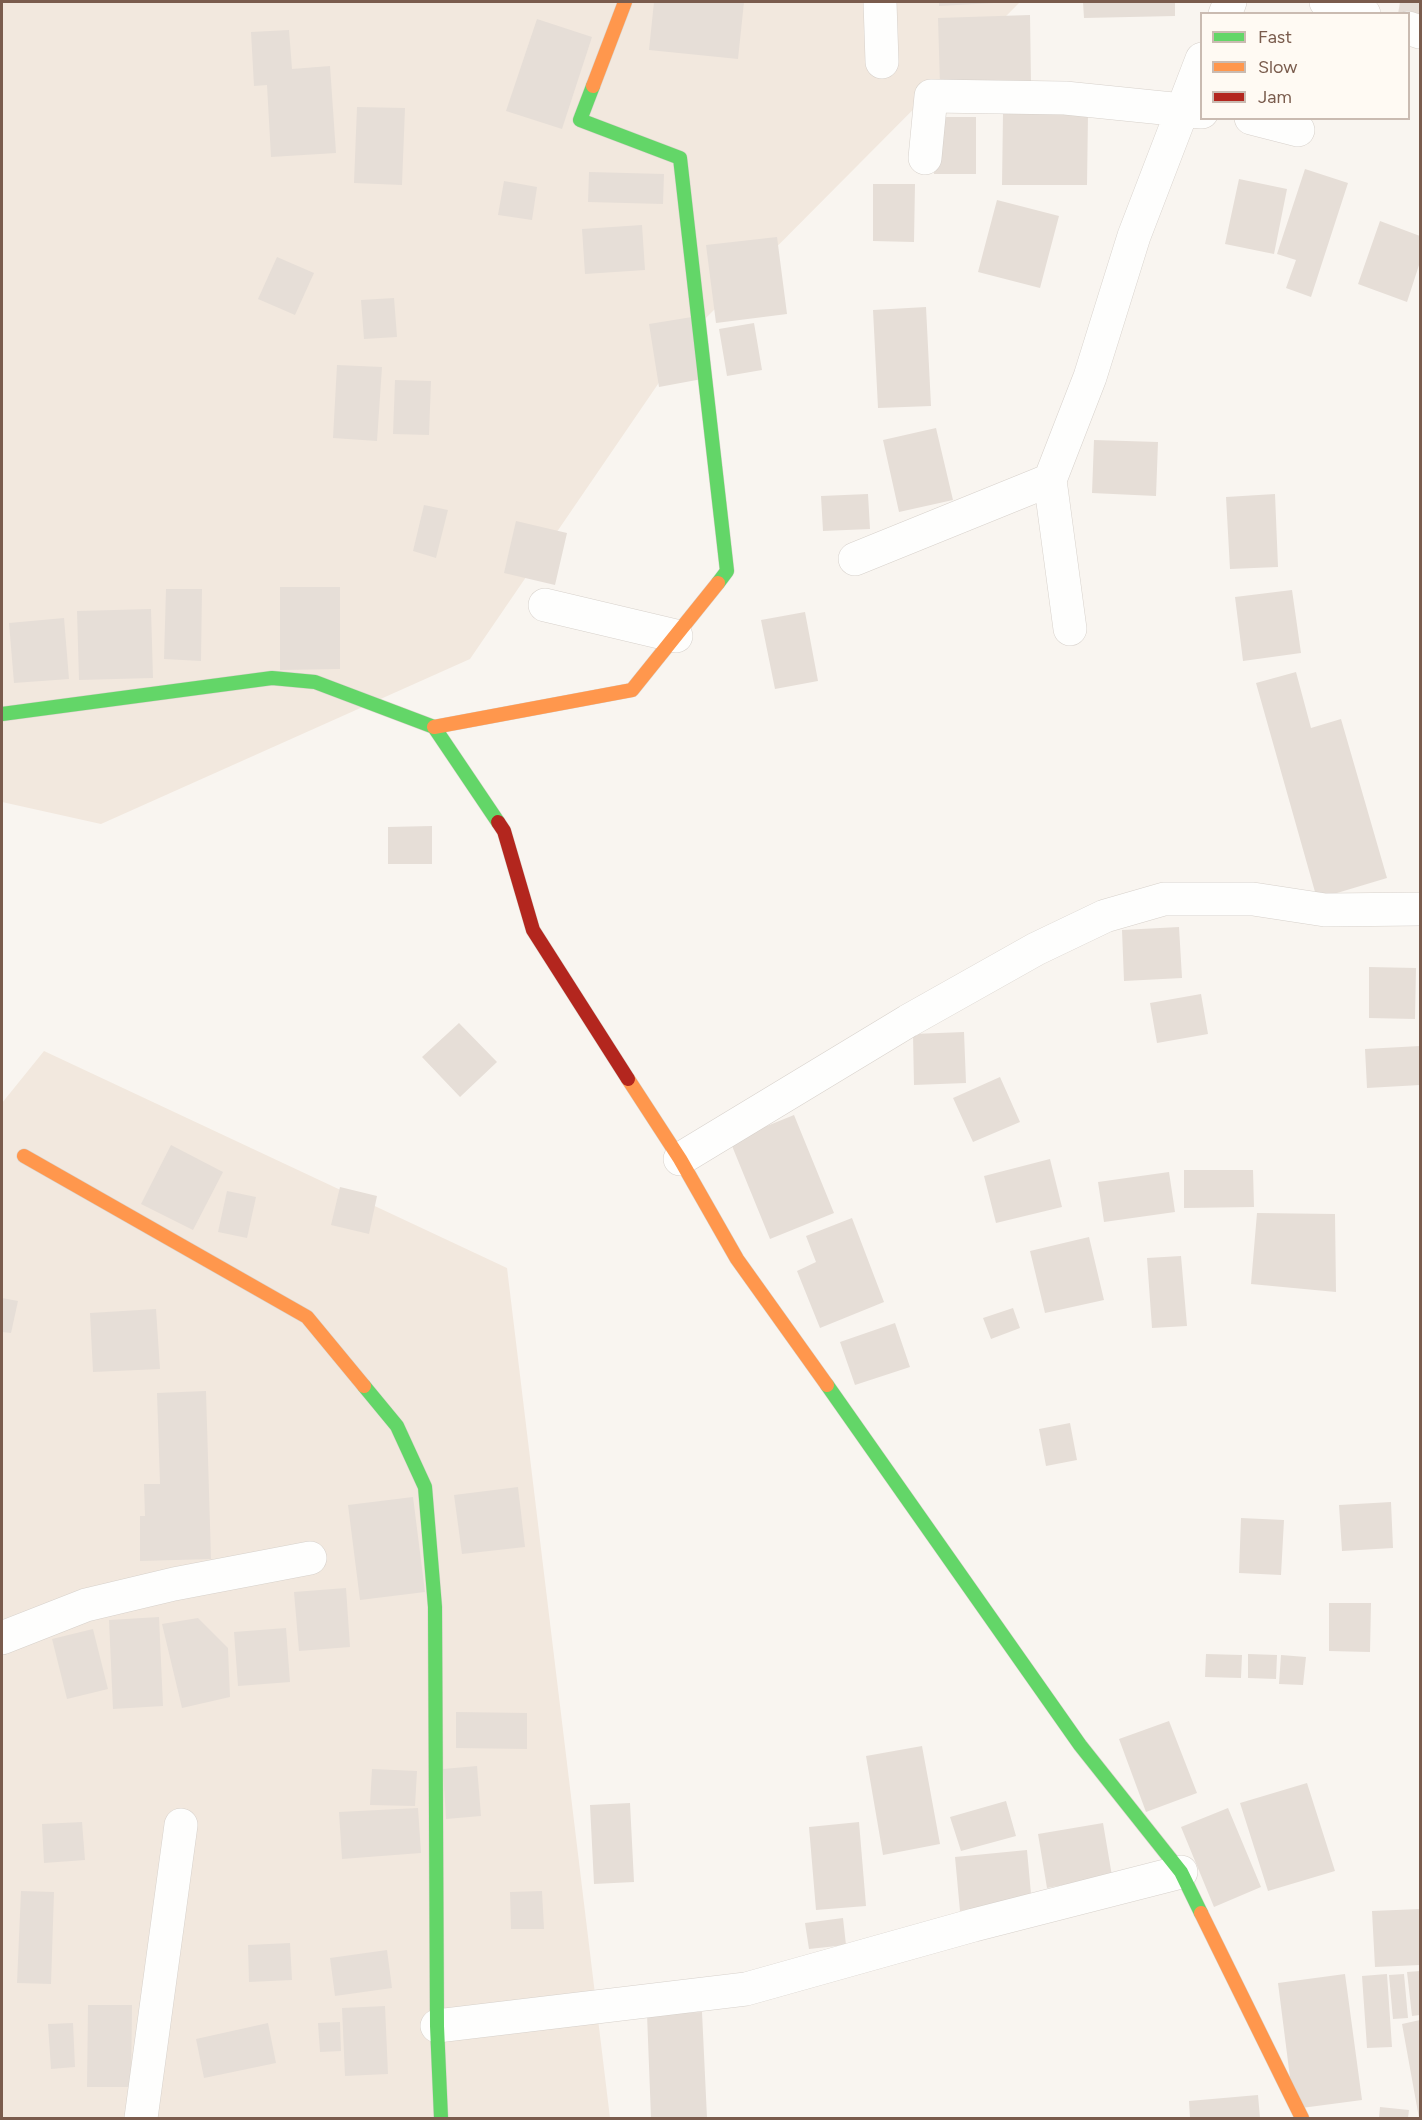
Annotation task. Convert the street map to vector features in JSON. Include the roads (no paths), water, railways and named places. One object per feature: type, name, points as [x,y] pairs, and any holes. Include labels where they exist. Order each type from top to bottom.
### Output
[{"type":"street","points":[[2,714],[272,678],[315,682],[434,728],[632,690],[727,572],[680,158],[580,120],[626,2]]},
{"type":"street","points":[[880,2],[882,62]]},
{"type":"street","points":[[1326,2],[1358,12]]},
{"type":"street","points":[[1070,629],[1050,480],[1090,377],[1134,236],[1191,110],[1200,68]]},
{"type":"street","points":[[925,158],[931,96],[1065,98],[1191,110]]},
{"type":"street","points":[[1259,120],[1298,130]]},
{"type":"street","points":[[855,559],[1050,480]]},
{"type":"street","points":[[545,605],[676,636]]},
{"type":"street","points":[[434,728],[504,831],[533,930],[680,1159],[737,1259],[1001,1629],[1080,1745],[1181,1872],[1302,2118]]},
{"type":"street","points":[[680,1159],[918,1016],[1036,949],[1105,916],[1164,899],[1253,899],[1325,910],[1420,909]]},
{"type":"street","points":[[24,1156],[307,1317],[397,1426],[424,1487],[435,1607],[437,2026],[441,2118]]},
{"type":"street","points":[[2,1638],[86,1605],[174,1584],[310,1558]]},
{"type":"street","points":[[141,2118],[181,1825]]},
{"type":"street","points":[[437,2026],[746,1989],[974,1925],[1181,1872]]}]
